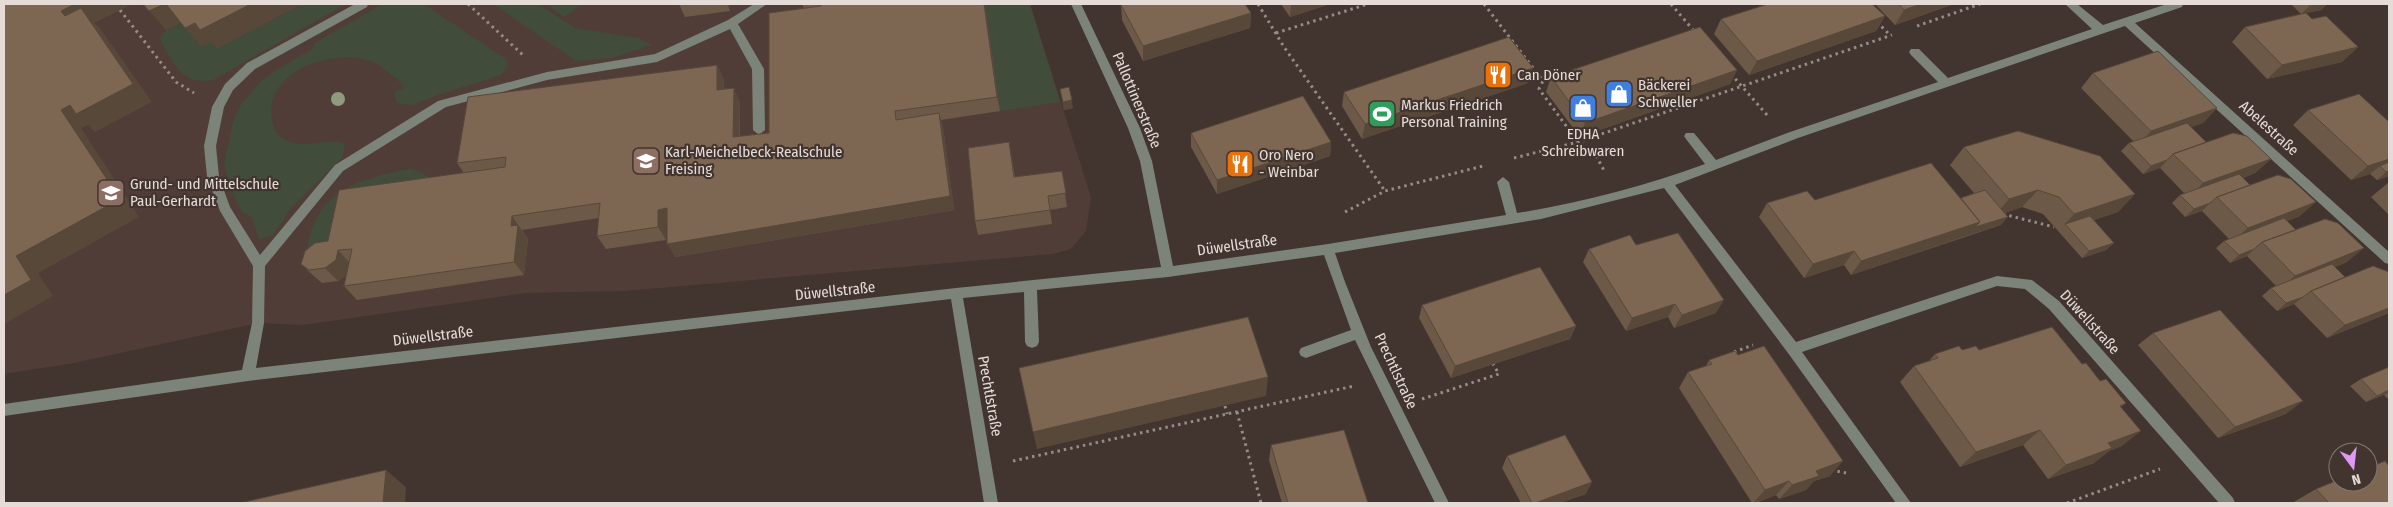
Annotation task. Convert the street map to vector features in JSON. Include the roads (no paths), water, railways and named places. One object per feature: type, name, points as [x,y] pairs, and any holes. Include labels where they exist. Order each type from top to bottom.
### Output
[{"type":"street","points":[[248,375],[258,324],[260,265],[224,208],[213,177],[210,146],[218,107],[229,87],[251,66],[362,4]]},
{"type":"street","points":[[260,265],[339,168],[442,104],[547,76],[657,58],[732,23],[762,4]]},
{"type":"street","name":"Pallottinerstraße","points":[[1076,4],[1134,128],[1146,161],[1168,272]]},
{"type":"street","points":[[2070,4],[2101,30]]},
{"type":"street","name":"Düwellstraße","points":[[4,410],[248,375],[956,293],[1168,272],[1328,249],[1541,214],[1667,183],[1794,135],[2178,4]]},
{"type":"street","name":"Abelestraße","points":[[2127,22],[2389,259]]},
{"type":"street","points":[[732,23],[758,69],[759,130]]},
{"type":"street","points":[[1915,52],[1946,83]]},
{"type":"street","points":[[1690,136],[1714,166]]},
{"type":"street","points":[[1503,182],[1513,218]]},
{"type":"street","points":[[1667,183],[1793,349],[1904,503]]},
{"type":"street","name":"Prechtlstraße","points":[[1328,249],[1336,276],[1378,375],[1442,503]]},
{"type":"street","name":"Düwellstraße","points":[[1793,349],[1997,281],[2028,284],[2054,304],[2228,503]]},
{"type":"street","points":[[1030,286],[1032,342]]},
{"type":"street","name":"Prechtlstraße","points":[[956,293],[991,503]]},
{"type":"street","points":[[1306,352],[1360,332]]},
{"type":"place","name":"Can Döner","points":[[1498,75]]},
{"type":"place","name":"Bäckerei Schweller","points":[[1619,94]]},
{"type":"place","name":"EDHA Schreibwaren","points":[[1583,108]]},
{"type":"place","name":"Markus Friedrich Personal Training","points":[[1382,114]]},
{"type":"place","name":"Karl-Meichelbeck-Realschule Freising","points":[[646,161]]},
{"type":"place","name":"Oro Nero - Weinbar","points":[[1240,164]]},
{"type":"place","name":"Grund- und Mittelschule Paul-Gerhardt","points":[[111,193]]}]
